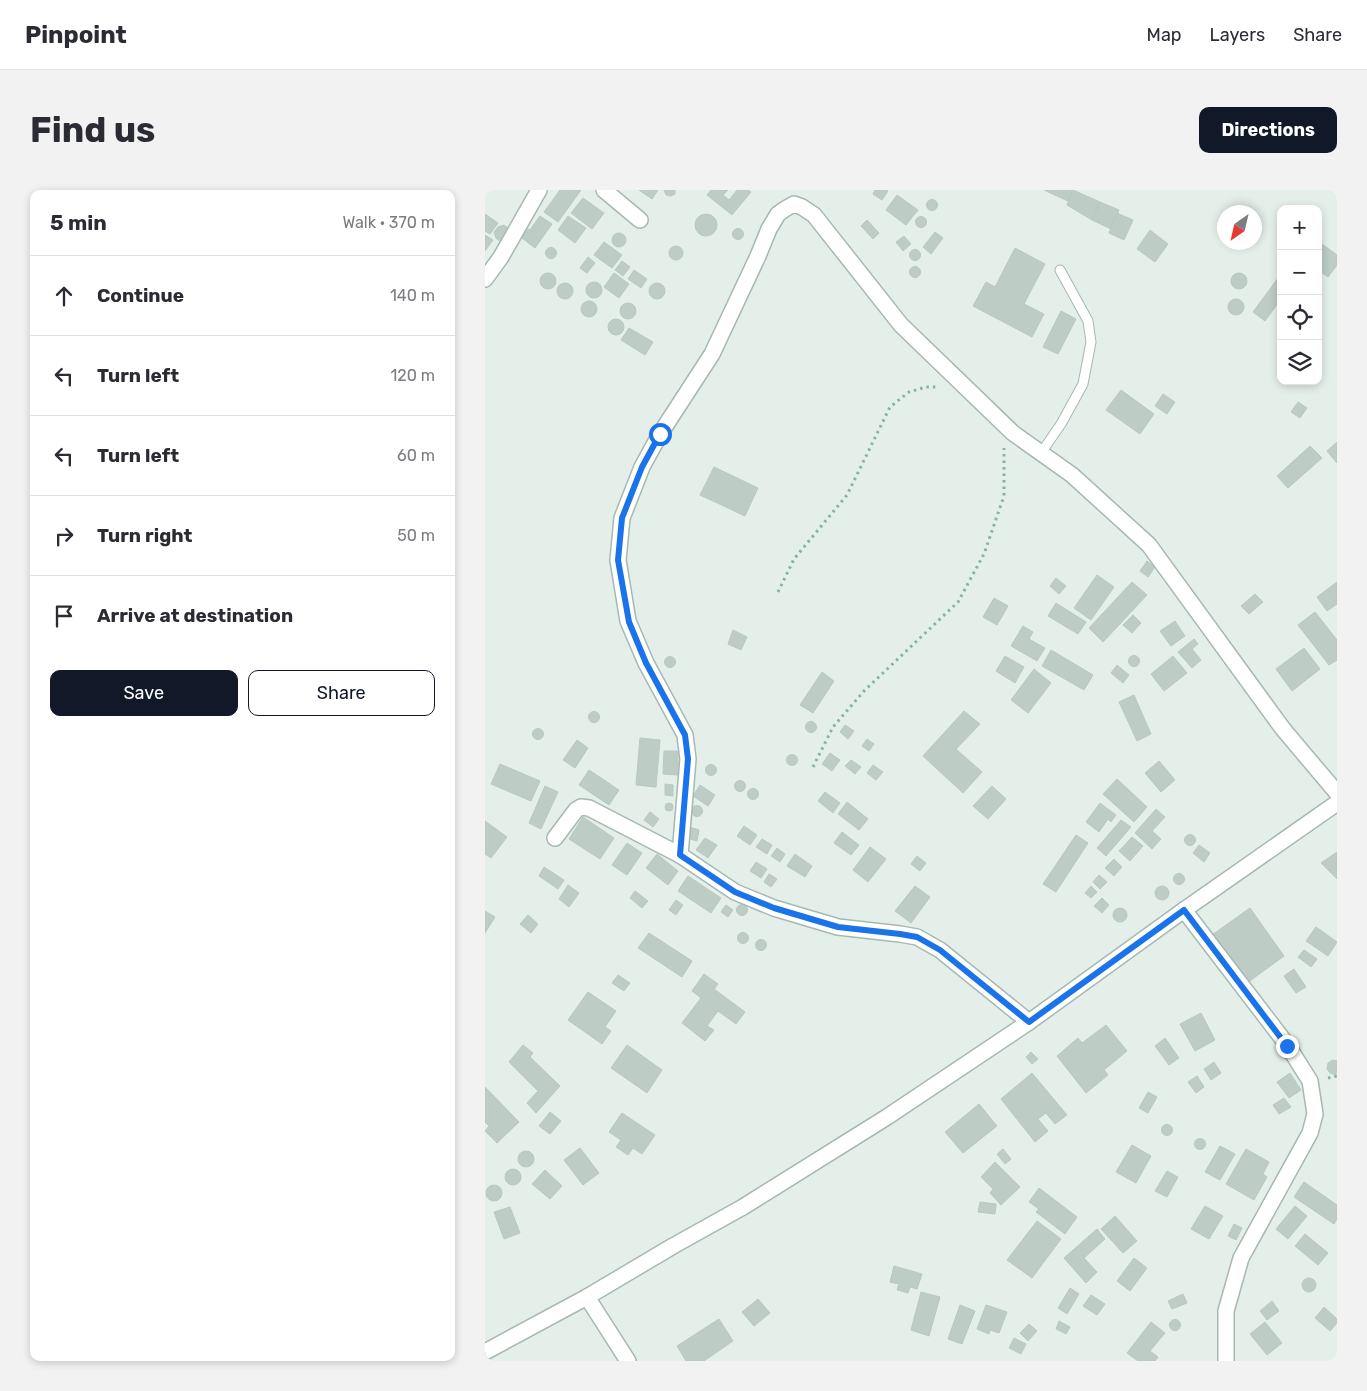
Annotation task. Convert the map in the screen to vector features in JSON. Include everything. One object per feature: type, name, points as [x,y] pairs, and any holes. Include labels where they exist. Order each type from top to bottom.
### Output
[{"type":"street","points":[[485,279],[501,257],[539,190]]},
{"type":"street","points":[[603,190],[640,220]]},
{"type":"street","points":[[680,855],[688,759],[685,735],[646,663],[629,622],[618,560],[622,518],[642,467],[660,434],[712,354],[769,230],[778,214],[794,204],[802,207],[814,216],[901,326],[1004,425],[1072,475],[1149,545],[1283,729],[1337,793]]},
{"type":"street","points":[[485,1352],[587,1297],[743,1207],[887,1117],[1029,1022],[1337,802]]},
{"type":"street","points":[[555,838],[576,810],[581,807],[589,808],[680,855],[735,892],[774,908],[838,927],[917,937],[940,950],[1029,1022]]},
{"type":"street","points":[[1184,910],[1287,1046],[1310,1081],[1315,1114],[1310,1133],[1241,1258],[1226,1311],[1226,1361]]},
{"type":"street","points":[[587,1297],[628,1361]]},
{"type":"lane","points":[[1041,453],[1061,424],[1083,384],[1091,342],[1088,320],[1060,270]]},
{"type":"path","points":[[778,592],[794,559],[847,495],[890,407],[909,392],[926,387],[965,387]]},
{"type":"path","points":[[813,767],[833,727],[864,691],[959,602],[984,554],[1004,496],[1004,425]]},
{"type":"building","points":[[560,190],[581,190],[558,222],[544,212]]},
{"type":"building","points":[[639,190],[658,190],[652,199]]},
{"type":"building","points":[[664,190],[675,190],[675,194],[671,196],[666,195]]},
{"type":"building","points":[[711,190],[728,190],[723,195],[729,200],[737,190],[748,190],[751,192],[732,215],[707,195]]},
{"type":"building","points":[[875,190],[888,191],[882,200],[873,194]]},
{"type":"building","points":[[1044,190],[1073,190],[1068,201]]},
{"type":"building","points":[[1073,190],[1100,202],[1092,220],[1067,205]]},
{"type":"building","points":[[897,195],[918,210],[906,225],[886,210]]},
{"type":"building","points":[[583,198],[604,213],[592,229],[571,213]]},
{"type":"building","points":[[932,199],[938,205],[932,211],[926,205]]},
{"type":"building","points":[[1100,202],[1119,210],[1111,229],[1092,220]]},
{"type":"building","points":[[1117,213],[1133,220],[1124,240],[1109,233]]},
{"type":"building","points":[[485,214],[498,223],[490,234],[485,231]]},
{"type":"building","points":[[706,214],[714,217],[717,225],[714,233],[706,236],[698,233],[695,225],[698,217]]},
{"type":"building","points":[[540,216],[552,224],[535,248],[522,238]]},
{"type":"building","points":[[568,216],[586,228],[575,243],[558,230]]},
{"type":"building","points":[[921,216],[927,222],[921,228],[915,222]]},
{"type":"building","points":[[867,220],[879,233],[873,239],[861,226]]},
{"type":"building","points":[[504,225],[509,229],[501,242],[496,238],[494,232],[498,227]]},
{"type":"building","points":[[738,228],[744,234],[738,240],[732,234]]},
{"type":"building","points":[[1150,230],[1168,244],[1155,262],[1137,249]]},
{"type":"building","points":[[935,232],[943,238],[931,254],[923,247]]},
{"type":"building","points":[[616,233],[622,233],[626,240],[622,247],[616,247],[612,243],[612,237]]},
{"type":"building","points":[[485,235],[493,240],[485,251]]},
{"type":"building","points":[[904,236],[911,244],[903,251],[896,242]]},
{"type":"building","points":[[604,242],[622,255],[612,268],[594,255]]},
{"type":"building","points":[[1322,244],[1337,255],[1337,265],[1328,277],[1322,273]]},
{"type":"building","points":[[673,246],[679,246],[683,253],[679,260],[673,260],[669,256],[669,250]]},
{"type":"building","points":[[551,247],[557,253],[551,259],[545,253]]},
{"type":"building","points":[[1015,248],[1045,264],[1024,304],[1044,314],[1032,337],[973,306],[986,282],[995,287]]},
{"type":"building","points":[[915,249],[921,255],[915,261],[909,255]]},
{"type":"building","points":[[588,257],[595,263],[587,273],[580,268]]},
{"type":"building","points":[[622,261],[630,267],[623,276],[615,270]]},
{"type":"building","points":[[915,266],[921,272],[915,278],[909,272]]},
{"type":"building","points":[[634,270],[647,279],[641,288],[628,279]]},
{"type":"building","points":[[548,273],[554,275],[556,281],[554,287],[548,289],[542,287],[540,281],[542,275]]},
{"type":"building","points":[[614,273],[629,284],[619,298],[604,287]]},
{"type":"building","points":[[1239,273],[1245,275],[1247,281],[1245,287],[1239,289],[1233,287],[1231,281],[1233,275]]},
{"type":"building","points":[[1277,279],[1277,304],[1265,321],[1253,312]]},
{"type":"building","points":[[594,282],[600,284],[602,290],[600,296],[594,298],[588,296],[586,290],[588,284]]},
{"type":"building","points":[[565,283],[571,285],[573,291],[571,297],[565,299],[559,297],[557,291],[559,285]]},
{"type":"building","points":[[654,283],[660,283],[665,288],[663,297],[654,299],[649,294],[649,288]]},
{"type":"building","points":[[1236,299],[1244,307],[1236,315],[1228,307]]},
{"type":"building","points":[[589,301],[595,303],[597,309],[595,315],[589,317],[583,315],[581,309],[583,303]]},
{"type":"building","points":[[625,303],[631,303],[636,308],[634,317],[625,319],[620,314],[620,308]]},
{"type":"building","points":[[1061,311],[1076,319],[1058,354],[1043,347]]},
{"type":"building","points":[[616,319],[622,321],[624,327],[622,333],[616,335],[610,333],[608,327],[610,321]]},
{"type":"building","points":[[629,328],[653,342],[645,355],[621,340]]},
{"type":"building","points":[[1121,390],[1154,414],[1140,434],[1106,410]]},
{"type":"building","points":[[1163,394],[1175,402],[1167,414],[1155,406]]},
{"type":"building","points":[[1298,402],[1307,408],[1300,418],[1291,412]]},
{"type":"building","points":[[1337,442],[1337,463],[1327,451]]},
{"type":"building","points":[[1310,446],[1322,458],[1288,488],[1277,476]]},
{"type":"building","points":[[714,467],[758,488],[745,516],[700,495]]},
{"type":"building","points":[[1147,561],[1155,567],[1148,577],[1140,571]]},
{"type":"building","points":[[1097,575],[1114,587],[1091,620],[1074,608]]},
{"type":"building","points":[[1056,578],[1066,586],[1059,594],[1050,586]]},
{"type":"building","points":[[1132,582],[1147,595],[1103,642],[1089,628]]},
{"type":"building","points":[[1337,582],[1337,604],[1327,611],[1317,597]]},
{"type":"building","points":[[1255,594],[1263,602],[1249,614],[1241,606]]},
{"type":"building","points":[[994,598],[1008,606],[997,625],[983,617]]},
{"type":"building","points":[[1056,603],[1086,622],[1078,634],[1048,616]]},
{"type":"building","points":[[1315,612],[1337,640],[1337,660],[1329,665],[1298,625]]},
{"type":"building","points":[[1133,615],[1141,623],[1132,633],[1123,625]]},
{"type":"building","points":[[1175,621],[1185,636],[1171,646],[1160,631]]},
{"type":"building","points":[[1023,626],[1033,632],[1029,639],[1045,648],[1037,661],[1011,646]]},
{"type":"building","points":[[733,630],[747,637],[741,650],[728,644]]},
{"type":"building","points":[[1194,639],[1198,644],[1192,649],[1201,660],[1192,668],[1178,652]]},
{"type":"building","points":[[1304,648],[1320,669],[1292,691],[1276,669]]},
{"type":"building","points":[[1051,650],[1093,675],[1084,690],[1042,666]]},
{"type":"building","points":[[1134,655],[1140,661],[1134,667],[1128,661]]},
{"type":"building","points":[[670,656],[676,662],[670,668],[664,662]]},
{"type":"building","points":[[1005,656],[1024,667],[1015,683],[996,671]]},
{"type":"building","points":[[1173,656],[1187,673],[1164,691],[1151,674]]},
{"type":"building","points":[[1117,665],[1129,675],[1123,683],[1111,673]]},
{"type":"building","points":[[1034,669],[1051,683],[1028,713],[1011,700]]},
{"type":"building","points":[[822,672],[834,681],[813,713],[800,705]]},
{"type":"building","points":[[1134,695],[1151,734],[1137,741],[1119,702]]},
{"type":"building","points":[[594,711],[600,717],[594,723],[588,717]]},
{"type":"building","points":[[964,711],[980,724],[956,749],[982,772],[963,793],[923,756]]},
{"type":"building","points":[[811,721],[817,727],[811,733],[805,727]]},
{"type":"building","points":[[845,725],[854,731],[848,739],[840,732]]},
{"type":"building","points":[[538,728],[544,734],[538,740],[532,734]]},
{"type":"building","points":[[640,738],[660,740],[656,787],[636,785]]},
{"type":"building","points":[[867,739],[874,744],[869,751],[862,746]]},
{"type":"building","points":[[577,740],[588,748],[575,768],[563,760]]},
{"type":"building","points":[[664,751],[678,751],[678,775],[663,774]]},
{"type":"building","points":[[830,753],[840,760],[832,771],[822,764]]},
{"type":"building","points":[[792,754],[798,760],[792,766],[786,760]]},
{"type":"building","points":[[851,760],[861,767],[855,774],[845,766]]},
{"type":"building","points":[[1159,761],[1175,780],[1161,792],[1145,773]]},
{"type":"building","points":[[500,764],[540,781],[531,801],[491,784]]},
{"type":"building","points":[[711,764],[717,770],[711,776],[705,770]]},
{"type":"building","points":[[873,765],[883,772],[876,780],[867,773]]},
{"type":"building","points":[[589,770],[619,790],[609,805],[579,785]]},
{"type":"building","points":[[1117,779],[1147,807],[1134,822],[1103,794]]},
{"type":"building","points":[[740,780],[746,786],[740,792],[734,786]]},
{"type":"building","points":[[665,784],[673,785],[673,796],[665,795]]},
{"type":"building","points":[[700,785],[715,795],[708,806],[693,796]]},
{"type":"building","points":[[545,786],[558,792],[541,829],[529,823]]},
{"type":"building","points":[[992,786],[1006,799],[988,819],[973,806]]},
{"type":"building","points":[[753,788],[759,794],[753,800],[747,794]]},
{"type":"building","points":[[825,792],[840,803],[833,813],[818,801]]},
{"type":"building","points":[[847,802],[868,819],[859,830],[838,814]]},
{"type":"building","points":[[669,803],[673,807],[669,811],[665,807]]},
{"type":"building","points":[[1100,803],[1116,815],[1111,822],[1108,819],[1099,832],[1086,822]]},
{"type":"building","points":[[697,805],[703,811],[697,817],[691,811]]},
{"type":"building","points":[[1156,809],[1165,817],[1152,831],[1161,839],[1152,849],[1135,833]]},
{"type":"building","points":[[650,812],[659,819],[653,827],[644,820]]},
{"type":"building","points":[[583,817],[614,838],[600,859],[569,839]]},
{"type":"building","points":[[1121,820],[1131,827],[1106,856],[1097,848]]},
{"type":"building","points":[[485,821],[507,837],[491,858],[485,854]]},
{"type":"building","points":[[744,826],[757,835],[750,845],[737,836]]},
{"type":"building","points":[[689,827],[699,830],[697,841],[687,838]]},
{"type":"building","points":[[842,832],[859,845],[851,855],[834,843]]},
{"type":"building","points":[[1190,834],[1196,840],[1190,846],[1184,840]]},
{"type":"building","points":[[1076,835],[1088,843],[1056,892],[1043,884]]},
{"type":"building","points":[[1132,837],[1143,846],[1130,861],[1119,851]]},
{"type":"building","points":[[705,838],[717,845],[708,858],[696,850]]},
{"type":"building","points":[[762,839],[772,845],[767,854],[756,847]]},
{"type":"building","points":[[627,843],[642,853],[627,875],[612,865]]},
{"type":"building","points":[[1199,845],[1210,853],[1204,862],[1193,853]]},
{"type":"building","points":[[870,847],[886,859],[868,882],[853,870]]},
{"type":"building","points":[[777,848],[785,854],[780,862],[771,856]]},
{"type":"building","points":[[1337,852],[1337,879],[1321,863]]},
{"type":"building","points":[[657,854],[678,871],[668,885],[646,868]]},
{"type":"building","points":[[795,854],[812,866],[805,877],[787,866]]},
{"type":"building","points":[[917,856],[926,863],[920,871],[911,864]]},
{"type":"building","points":[[1114,859],[1122,867],[1114,876],[1105,868]]},
{"type":"building","points":[[756,862],[767,869],[761,878],[750,871]]},
{"type":"building","points":[[544,867],[564,880],[558,889],[539,876]]},
{"type":"building","points":[[1179,873],[1185,879],[1179,885],[1173,879]]},
{"type":"building","points":[[769,874],[777,879],[771,887],[764,882]]},
{"type":"building","points":[[1099,875],[1107,882],[1100,889],[1093,882]]},
{"type":"building","points":[[688,876],[721,898],[711,913],[678,891]]},
{"type":"building","points":[[568,885],[579,893],[569,907],[559,899]]},
{"type":"building","points":[[915,886],[930,897],[911,923],[895,911]]},
{"type":"building","points":[[1091,886],[1097,892],[1091,898],[1085,893]]},
{"type":"building","points":[[1162,886],[1167,888],[1169,893],[1167,898],[1162,900],[1157,898],[1155,893],[1157,888]]},
{"type":"building","points":[[635,891],[648,901],[642,908],[630,898]]},
{"type":"building","points":[[1102,898],[1109,905],[1102,913],[1094,906]]},
{"type":"building","points":[[676,900],[683,905],[676,915],[669,910]]},
{"type":"building","points":[[742,904],[748,910],[742,916],[736,910]]},
{"type":"building","points":[[726,905],[733,910],[728,917],[721,912]]},
{"type":"building","points":[[1117,908],[1123,908],[1127,915],[1123,922],[1117,922],[1113,918],[1113,912]]},
{"type":"building","points":[[1250,908],[1284,956],[1247,983],[1212,935]]},
{"type":"building","points":[[485,911],[495,917],[485,933]]},
{"type":"building","points":[[528,915],[538,924],[531,933],[520,924]]},
{"type":"building","points":[[1316,927],[1337,942],[1328,956],[1306,941]]},
{"type":"building","points":[[743,932],[749,938],[743,944],[737,938]]},
{"type":"building","points":[[649,933],[692,961],[682,977],[638,948]]},
{"type":"building","points":[[761,939],[767,945],[761,951],[755,945]]},
{"type":"building","points":[[1304,950],[1317,959],[1311,967],[1298,957]]},
{"type":"building","points":[[1294,969],[1306,987],[1296,993],[1284,976]]},
{"type":"building","points":[[704,974],[718,984],[714,989],[745,1012],[736,1024],[718,1011],[707,1026],[714,1030],[705,1041],[682,1023],[701,998],[692,991]]},
{"type":"building","points":[[618,975],[630,983],[624,991],[612,983]]},
{"type":"building","points":[[588,992],[616,1011],[605,1027],[611,1031],[602,1044],[568,1020]]},
{"type":"building","points":[[1201,1013],[1215,1040],[1195,1051],[1180,1024]]},
{"type":"building","points":[[1106,1025],[1127,1051],[1104,1070],[1108,1075],[1086,1093],[1057,1056],[1078,1038],[1082,1043]]},
{"type":"building","points":[[1165,1038],[1179,1058],[1169,1065],[1155,1046]]},
{"type":"building","points":[[523,1045],[533,1053],[530,1057],[560,1086],[536,1113],[527,1103],[538,1091],[509,1062]]},
{"type":"building","points":[[627,1045],[662,1070],[647,1093],[611,1068]]},
{"type":"building","points":[[1031,1052],[1038,1059],[1032,1064],[1026,1057]]},
{"type":"building","points":[[1333,1060],[1337,1061],[1336,1075],[1330,1073],[1327,1069],[1328,1063]]},
{"type":"building","points":[[1214,1062],[1221,1073],[1211,1080],[1204,1069]]},
{"type":"building","points":[[1032,1073],[1067,1115],[1055,1124],[1046,1113],[1038,1119],[1048,1131],[1035,1142],[1001,1099]]},
{"type":"building","points":[[1290,1073],[1301,1090],[1289,1098],[1277,1082]]},
{"type":"building","points":[[1197,1076],[1204,1087],[1196,1093],[1188,1082]]},
{"type":"building","points":[[485,1087],[519,1122],[497,1143],[485,1131],[489,1126],[485,1122]]},
{"type":"building","points":[[1148,1092],[1157,1097],[1148,1113],[1139,1108]]},
{"type":"building","points":[[1284,1098],[1291,1107],[1279,1114],[1273,1105]]},
{"type":"building","points":[[979,1104],[997,1126],[963,1153],[945,1132]]},
{"type":"building","points":[[550,1112],[561,1121],[550,1134],[539,1126]]},
{"type":"building","points":[[622,1113],[655,1135],[642,1154],[633,1148],[628,1155],[616,1147],[621,1140],[609,1132]]},
{"type":"building","points":[[1167,1124],[1173,1130],[1167,1136],[1161,1130]]},
{"type":"building","points":[[1200,1138],[1206,1144],[1200,1150],[1194,1144]]},
{"type":"building","points":[[1132,1145],[1151,1156],[1136,1183],[1116,1172]]},
{"type":"building","points":[[1220,1146],[1235,1154],[1220,1180],[1205,1172]]},
{"type":"building","points":[[580,1148],[599,1173],[583,1185],[564,1160]]},
{"type":"building","points":[[1003,1149],[1011,1159],[1005,1164],[997,1154]]},
{"type":"building","points":[[1246,1149],[1269,1162],[1263,1174],[1267,1177],[1254,1200],[1226,1184]]},
{"type":"building","points":[[523,1151],[529,1151],[534,1156],[532,1165],[523,1167],[518,1162],[518,1156]]},
{"type":"building","points":[[995,1162],[1020,1187],[1001,1205],[990,1193],[993,1189],[981,1177]]},
{"type":"building","points":[[513,1169],[519,1171],[521,1177],[519,1183],[513,1185],[507,1183],[505,1177],[507,1171]]},
{"type":"building","points":[[545,1170],[562,1186],[550,1199],[532,1184]]},
{"type":"building","points":[[1167,1171],[1178,1177],[1167,1197],[1155,1191]]},
{"type":"building","points":[[1304,1182],[1337,1205],[1337,1219],[1334,1224],[1294,1197]]},
{"type":"building","points":[[494,1185],[500,1187],[502,1193],[500,1199],[494,1201],[488,1199],[486,1193],[488,1187]]},
{"type":"building","points":[[1039,1188],[1077,1217],[1065,1234],[1036,1212],[1039,1209],[1029,1202]]},
{"type":"building","points":[[980,1202],[996,1204],[995,1214],[978,1212]]},
{"type":"building","points":[[1205,1206],[1223,1216],[1209,1239],[1191,1229]]},
{"type":"building","points":[[1295,1206],[1307,1216],[1288,1239],[1276,1229]]},
{"type":"building","points":[[510,1207],[520,1233],[504,1239],[494,1212]]},
{"type":"building","points":[[1115,1216],[1137,1241],[1123,1253],[1101,1229]]},
{"type":"building","points":[[1037,1221],[1061,1239],[1032,1278],[1007,1260]]},
{"type":"building","points":[[1234,1224],[1242,1228],[1236,1240],[1228,1236]]},
{"type":"building","points":[[1097,1229],[1105,1239],[1084,1258],[1097,1272],[1086,1283],[1064,1258]]},
{"type":"building","points":[[1305,1234],[1328,1253],[1318,1265],[1295,1246]]},
{"type":"building","points":[[1134,1258],[1147,1268],[1130,1291],[1117,1281]]},
{"type":"building","points":[[894,1266],[922,1274],[917,1289],[910,1287],[908,1293],[897,1290],[899,1284],[890,1282]]},
{"type":"building","points":[[1306,1278],[1312,1278],[1316,1285],[1312,1292],[1306,1292],[1302,1288],[1302,1282]]},
{"type":"building","points":[[1070,1288],[1079,1294],[1067,1314],[1058,1308]]},
{"type":"building","points":[[921,1292],[940,1297],[929,1336],[911,1330]]},
{"type":"building","points":[[1183,1294],[1187,1303],[1172,1309],[1168,1301]]},
{"type":"building","points":[[1091,1295],[1105,1304],[1097,1315],[1083,1306]]},
{"type":"building","points":[[758,1299],[770,1313],[754,1326],[742,1312]]},
{"type":"building","points":[[1272,1301],[1279,1311],[1267,1320],[1260,1311]]},
{"type":"building","points":[[960,1305],[975,1311],[962,1344],[948,1339]]},
{"type":"building","points":[[986,1305],[1007,1312],[999,1333],[990,1330],[989,1334],[977,1329]]},
{"type":"building","points":[[1324,1307],[1337,1319],[1337,1323],[1330,1331],[1315,1318]]},
{"type":"building","points":[[719,1319],[733,1341],[704,1361],[686,1361],[677,1346]]},
{"type":"building","points":[[1175,1319],[1181,1325],[1175,1331],[1169,1325]]},
{"type":"building","points":[[1059,1321],[1070,1327],[1066,1334],[1056,1329]]},
{"type":"building","points":[[1151,1322],[1165,1333],[1150,1351],[1158,1357],[1155,1361],[1138,1361],[1127,1353]]},
{"type":"building","points":[[1265,1322],[1282,1343],[1267,1355],[1250,1334]]},
{"type":"building","points":[[1029,1324],[1037,1331],[1028,1341],[1020,1333]]},
{"type":"building","points":[[1014,1338],[1026,1344],[1021,1354],[1009,1348]]},
{"type":"route","points":[[660,434],[642,467],[622,518],[618,560],[629,622],[646,663],[685,735],[688,759],[680,855],[735,892],[774,908],[838,927],[917,937],[940,950],[1029,1022],[1184,910],[1287,1046]]}]
